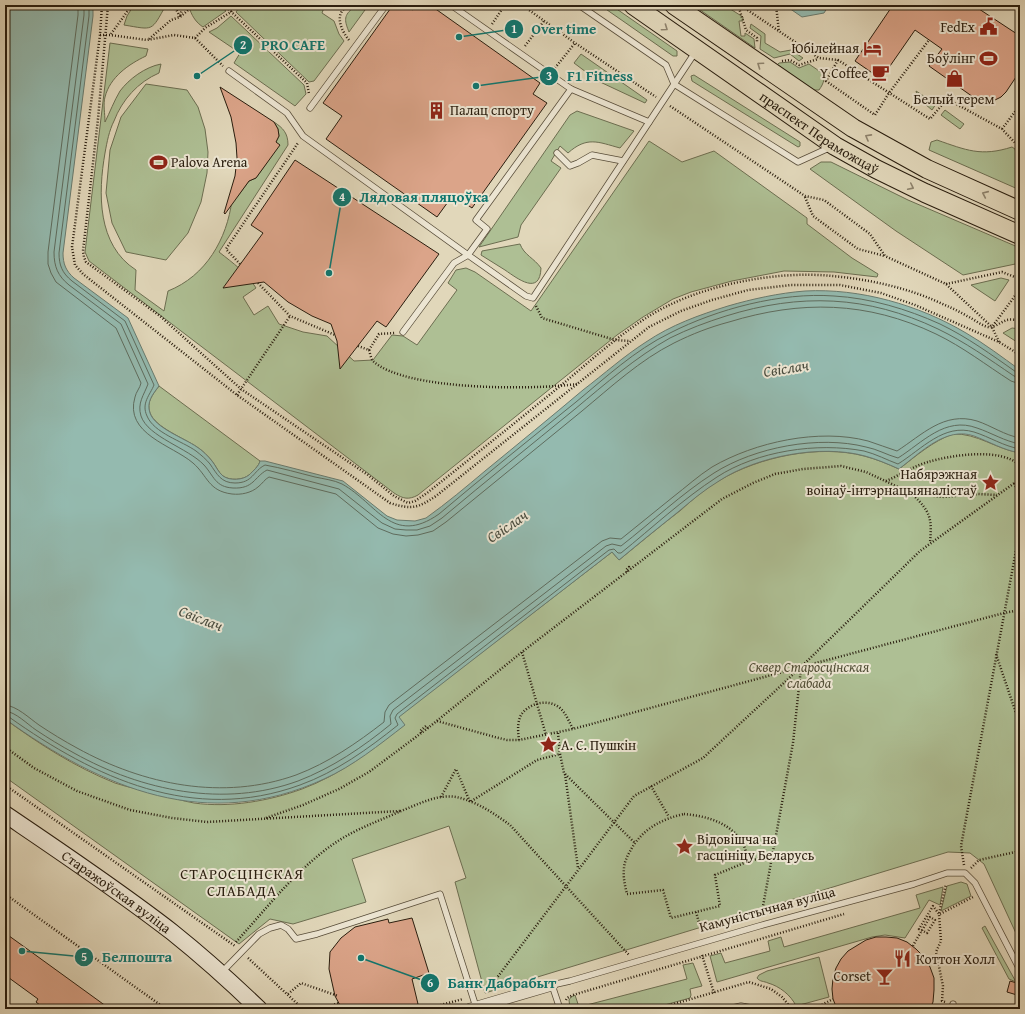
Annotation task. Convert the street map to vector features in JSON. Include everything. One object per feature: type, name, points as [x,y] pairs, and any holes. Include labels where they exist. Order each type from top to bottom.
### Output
[{"type":"main road","name":"праспект Пераможцаў","points":[[633,5],[835,146],[876,169],[925,193],[1020,235]]},
{"type":"main road","name":"праспект Пераможцаў","points":[[674,5],[853,128],[927,169],[1020,211]]},
{"type":"main road","name":"Старажоўская вуліца","points":[[5,814],[121,894],[172,933],[220,973],[259,1009]]},
{"type":"street","name":"Камуністычная вуліца","points":[[473,1008],[493,1006],[552,985]]},
{"type":"lane","points":[[310,108],[386,5]]},
{"type":"lane","points":[[451,5],[571,89],[649,122]]},
{"type":"lane","points":[[579,5],[666,65],[674,84],[798,162],[835,146]]},
{"type":"lane","points":[[229,71],[287,113],[303,136],[468,256],[526,296],[532,298],[696,50]]},
{"type":"lane","points":[[403,332],[454,263],[468,256],[487,229],[476,220],[571,89]]},
{"type":"lane","points":[[557,153],[570,166],[592,155],[623,162]]},
{"type":"lane","name":"Камуністычная вуліца","points":[[552,985],[759,926],[914,884],[947,873],[965,873]]},
{"type":"lane","points":[[965,873],[975,883],[981,892],[1020,970]]},
{"type":"lane","points":[[220,973],[259,934],[270,928],[281,925],[288,929],[296,939],[317,934],[440,894],[473,996],[473,1008]]},
{"type":"lane","points":[[552,985],[559,1007]]},
{"type":"lane","points":[[5,1006],[10,1009]]},
{"type":"lane","points":[[728,1009],[741,1006],[757,1009]]},
{"type":"path","points":[[102,5],[100,35],[72,247],[75,264],[82,274],[236,395],[390,503],[404,508],[420,506],[436,496],[631,341],[655,324],[681,311],[712,300],[748,290],[798,285],[840,285],[881,293],[999,342],[1020,355]]},
{"type":"path","points":[[108,5],[98,119],[83,252],[86,262],[160,316],[241,389],[368,476],[394,496],[408,502],[415,501],[427,493],[615,340],[648,317],[668,305],[688,296],[736,283],[774,276],[829,275],[845,277],[918,294],[957,310],[983,325],[992,327],[1006,320],[1020,320]]},
{"type":"path","points":[[110,35],[132,5]]},
{"type":"path","points":[[174,5],[180,17]]},
{"type":"path","points":[[180,17],[183,5]]},
{"type":"path","points":[[147,40],[171,20],[180,17],[194,5]]},
{"type":"path","points":[[224,5],[307,83],[310,108]]},
{"type":"path","points":[[195,38],[205,28],[231,12],[237,5]]},
{"type":"path","points":[[352,5],[348,6],[341,14],[340,20],[344,34],[354,48]]},
{"type":"path","points":[[487,30],[505,5]]},
{"type":"path","points":[[739,5],[819,58]]},
{"type":"path","points":[[739,5],[746,30],[757,38],[757,44]]},
{"type":"path","points":[[776,5],[779,32]]},
{"type":"path","points":[[520,53],[544,20]]},
{"type":"path","points":[[100,35],[147,40],[174,35],[195,38],[229,71]]},
{"type":"path","points":[[838,60],[826,81],[875,116],[889,93],[928,40]]},
{"type":"path","points":[[550,74],[575,43]]},
{"type":"path","points":[[779,61],[790,60],[799,65],[819,58],[838,60],[930,119],[947,99],[1002,129],[1020,148]]},
{"type":"path","points":[[863,75],[868,69]]},
{"type":"path","points":[[1002,129],[1020,105]]},
{"type":"path","points":[[240,264],[226,249],[303,136]]},
{"type":"path","points":[[805,196],[813,216],[858,249],[885,256],[946,284],[992,327],[999,342]]},
{"type":"path","points":[[824,200],[870,234],[885,256]]},
{"type":"path","points":[[946,284],[1002,272],[1020,279]]},
{"type":"path","points":[[258,283],[290,316],[335,335]]},
{"type":"path","points":[[992,327],[1020,289]]},
{"type":"path","points":[[532,298],[542,318],[615,340],[631,341]]},
{"type":"path","points":[[236,395],[290,316]]},
{"type":"path","points":[[403,332],[379,334],[369,350],[372,360],[392,373],[425,380],[480,388],[560,386],[577,384]]},
{"type":"path","points":[[358,346],[369,350]]},
{"type":"path","points":[[886,481],[926,463],[942,458],[980,455],[999,456],[1015,460],[1020,466]]},
{"type":"path","points":[[266,818],[303,805],[339,789],[369,772],[437,721],[522,652],[722,499],[753,483],[775,474],[803,469],[841,466],[866,472],[912,494],[923,504],[929,515],[931,526],[930,543]]},
{"type":"path","points":[[426,1009],[485,993],[634,796],[703,758],[801,667],[920,551],[1020,479]]},
{"type":"path","points":[[1014,483],[1020,494]]},
{"type":"path","points":[[912,494],[944,497],[978,494],[997,495]]},
{"type":"path","points":[[965,873],[961,846],[1020,529]]},
{"type":"path","points":[[437,721],[507,740],[519,740],[558,733],[801,667],[1020,610]]},
{"type":"path","points":[[522,652],[546,735]]},
{"type":"path","points":[[996,653],[1020,725]]},
{"type":"path","points":[[759,926],[793,743],[801,667]]},
{"type":"path","points":[[519,740],[518,728],[520,717],[525,711],[536,703],[550,704],[559,708],[567,717],[573,729]]},
{"type":"path","points":[[558,733],[578,869]]},
{"type":"path","points":[[5,747],[34,768],[77,791],[130,810],[172,818],[207,822],[402,811]]},
{"type":"path","points":[[470,802],[537,760],[560,754]]},
{"type":"path","points":[[440,797],[456,769],[470,802]]},
{"type":"path","points":[[564,773],[613,823],[635,843]]},
{"type":"path","points":[[5,784],[234,945],[303,1009]]},
{"type":"path","points":[[651,786],[669,817]]},
{"type":"path","points":[[234,945],[301,871],[337,842],[367,825],[422,801],[440,797],[457,797],[470,802],[510,825],[566,884],[635,962]]},
{"type":"path","points":[[749,861],[744,846],[738,837],[728,827],[713,819],[684,814],[669,817],[641,835],[628,855],[624,869],[624,881],[627,894],[663,890],[671,918],[720,906],[715,874],[749,861],[773,855]]},
{"type":"path","points":[[965,873],[979,860],[1020,851]]},
{"type":"path","points":[[939,886],[953,882]]},
{"type":"path","points":[[946,884],[939,914],[941,941],[936,952],[943,986],[942,1001],[953,1006]]},
{"type":"path","points":[[939,914],[975,896],[972,890]]},
{"type":"path","points":[[5,894],[166,1009]]},
{"type":"path","points":[[913,946],[919,936],[922,930],[930,917],[934,920],[927,933],[923,931],[919,929],[932,906],[939,914]]},
{"type":"path","points":[[696,912],[704,942]]},
{"type":"path","points":[[541,1009],[559,1007],[566,1002],[567,998],[573,995],[702,955],[852,912]]},
{"type":"path","points":[[702,955],[714,993]]},
{"type":"path","points":[[657,1009],[749,982],[771,989],[782,996],[792,1009]]},
{"type":"path","points":[[288,994],[301,983],[338,996]]},
{"type":"path","points":[[814,1009],[833,999]]},
{"type":"path","points":[[320,1009],[339,1003]]},
{"type":"green space","points":[[134,5],[166,5],[154,25],[147,28],[141,28],[124,25],[127,16]]},
{"type":"green space","points":[[198,5],[219,5],[226,11],[203,27],[195,20],[190,10]]},
{"type":"green space","points":[[241,5],[325,5],[322,13],[334,21],[339,34],[344,41],[314,81],[309,82],[236,12]]},
{"type":"green space","points":[[600,5],[611,5],[677,51],[677,56],[673,56]]},
{"type":"green space","points":[[693,5],[724,5],[743,17],[743,21],[739,21],[741,36],[745,36],[745,33],[754,39],[755,48]]},
{"type":"green space","points":[[358,8],[365,10],[349,32],[346,22],[347,14],[352,9]]},
{"type":"green space","points":[[231,16],[304,85],[306,94],[295,106],[234,63],[240,53],[209,32],[217,28]]},
{"type":"green space","points":[[751,24],[765,34],[765,43],[780,52],[791,50],[803,58],[799,61],[790,54],[774,58],[760,49],[761,36],[750,28]]},
{"type":"green space","points":[[110,43],[148,49],[146,56],[127,67],[111,83],[104,100],[105,122],[120,91],[133,78],[143,71],[161,64],[159,73],[144,81],[132,92],[117,113],[107,141],[101,185],[101,201],[107,233],[114,247],[123,259],[136,270],[135,290],[164,311],[168,291],[193,276],[204,266],[220,242],[225,229],[232,200],[237,197],[249,181],[256,178],[279,145],[276,142],[279,136],[278,129],[274,122],[284,131],[287,137],[288,145],[219,252],[244,273],[256,288],[243,297],[254,315],[268,306],[279,324],[303,332],[327,336],[354,361],[373,360],[392,335],[403,336],[417,345],[457,290],[448,283],[456,270],[466,268],[475,272],[531,311],[649,141],[682,162],[714,151],[807,218],[807,224],[852,258],[878,274],[877,277],[834,272],[784,271],[732,281],[691,292],[673,299],[617,335],[418,495],[412,498],[403,498],[394,493],[89,261],[85,252]]},
{"type":"green space","points":[[581,54],[647,100],[645,103],[598,81],[574,63]]},
{"type":"green space","points":[[790,62],[799,68],[809,64],[820,72],[824,77],[824,81],[819,90],[814,90],[777,65],[779,63]]},
{"type":"green space","points":[[694,75],[800,142],[800,146],[798,147],[692,81],[691,76]]},
{"type":"green space","name":"Palova Arena","points":[[146,84],[187,90],[198,107],[205,129],[208,152],[207,173],[201,202],[188,233],[166,260],[126,252],[112,223],[106,193],[110,150],[121,117]]},
{"type":"green space","points":[[916,91],[936,104],[932,110],[918,98]]},
{"type":"green space","points":[[945,110],[964,124],[960,129],[941,115]]},
{"type":"green space","points":[[577,111],[634,131],[620,148],[599,142],[587,142],[581,144],[568,153],[560,146],[551,161],[561,168],[521,225],[518,237],[479,247],[570,115]]},
{"type":"green space","points":[[937,140],[957,147],[982,152],[991,152],[1012,147],[1015,149],[1020,170],[1020,190],[929,150],[931,142]]},
{"type":"green space","points":[[821,162],[831,162],[908,200],[1020,248],[1020,263],[963,275],[896,231],[810,169]]},
{"type":"green space","points":[[520,244],[524,251],[541,268],[540,276],[537,281],[533,283],[522,281],[481,255],[482,251]]},
{"type":"green space","points":[[1001,278],[1009,280],[995,301],[971,285]]},
{"type":"green space","points":[[1012,328],[1020,329],[1020,344],[1003,333]]},
{"type":"green space","points":[[159,386],[260,461],[257,467],[249,475],[243,478],[226,478],[218,471],[212,461],[201,450],[164,428],[153,418],[149,409],[151,398]]},
{"type":"green space","name":"Сквер Старосцінская слабада","points":[[953,434],[970,436],[1020,453],[1020,942],[984,864],[970,853],[948,852],[485,993],[455,882],[466,878],[449,826],[352,859],[366,902],[293,924],[270,919],[239,944],[5,777],[5,719],[58,754],[100,777],[120,785],[185,801],[221,805],[235,804],[263,800],[302,789],[343,769],[380,744],[404,725],[398,717],[612,552],[619,560],[700,494],[720,480],[753,465],[771,459],[809,452],[828,451],[864,456],[899,469],[918,454]]},
{"type":"green space","points":[[961,882],[967,884],[971,896],[941,911],[947,886]]},
{"type":"green space","points":[[943,887],[940,905],[929,900],[905,938],[885,935],[872,937],[717,982],[710,956],[721,953],[725,963],[770,951],[768,941],[781,937],[784,947],[920,908],[916,895]]},
{"type":"green space","points":[[985,926],[1016,982],[1009,979],[982,928]]},
{"type":"green space","points":[[819,957],[829,997],[796,1006],[791,998],[780,989],[757,978],[759,975],[767,971]]},
{"type":"green space","points":[[693,963],[702,986],[690,989],[690,998],[650,1009],[570,1009],[569,1000],[575,995],[579,1007],[687,979],[683,965]]},
{"type":"water","name":"Свіслач","points":[[5,5],[93,5],[93,16],[63,253],[64,264],[74,278],[128,318],[159,386],[152,395],[149,405],[150,413],[153,418],[170,432],[201,450],[212,461],[218,471],[226,478],[236,479],[246,477],[256,468],[260,461],[265,461],[343,481],[387,516],[397,520],[415,521],[426,518],[614,365],[638,347],[665,330],[706,313],[728,306],[785,293],[805,291],[847,292],[888,300],[929,314],[966,333],[1020,370],[1020,453],[1002,448],[974,436],[964,434],[953,435],[934,443],[899,469],[865,456],[829,451],[790,455],[770,459],[752,465],[734,472],[708,488],[619,560],[612,552],[399,717],[405,725],[366,755],[335,774],[281,795],[239,802],[197,802],[157,796],[118,783],[80,766],[42,744],[5,719]]},
{"type":"water","points":[[790,5],[829,5],[824,13],[802,17],[789,8]]},
{"type":"building","name":"Палац спорту","points":[[393,5],[406,5],[413,10],[417,5],[430,5],[540,83],[533,94],[547,103],[472,208],[453,195],[437,217],[326,139],[342,116],[323,103]]},
{"type":"building","points":[[893,5],[973,5],[1020,36],[1020,71],[1001,97],[995,100],[982,101],[976,99],[929,66],[942,49],[915,30],[881,79],[855,61]]},
{"type":"building","points":[[220,87],[274,122],[278,129],[279,136],[276,142],[280,145],[256,178],[249,181],[225,214],[224,213],[235,176],[237,158],[231,117]]},
{"type":"building","points":[[295,160],[439,254],[386,327],[377,321],[340,369],[337,341],[331,324],[312,316],[288,302],[264,282],[223,288],[263,233],[251,225]]},
{"type":"building","points":[[412,918],[429,973],[412,979],[418,1004],[403,1009],[342,1009],[335,996],[329,969],[330,952],[341,938],[355,927],[388,919],[389,923]]},
{"type":"building","points":[[5,933],[110,1009],[45,1009],[36,1002],[38,999],[5,975]]},
{"type":"building","points":[[876,937],[897,938],[907,942],[924,957],[934,978],[933,1002],[930,1009],[837,1009],[833,999],[832,989],[836,968],[848,951],[866,940]]},
{"type":"building","points":[[1010,981],[1020,984],[1017,995],[1007,992]]},
{"type":"place","name":"FedEx","points":[[988,27]]},
{"type":"place","name":"Over time","points":[[459,37]]},
{"type":"place","name":"Юбілейная","points":[[872,48]]},
{"type":"place","name":"Боўлінг","points":[[988,58]]},
{"type":"place","name":"Y Coffee","points":[[881,73]]},
{"type":"place","name":"PRO CAFE","points":[[197,76]]},
{"type":"place","name":"Белый терем","points":[[954,79]]},
{"type":"place","name":"F1 Fitness","points":[[476,86]]},
{"type":"place","name":"Палац спорту","points":[[437,110]]},
{"type":"place","name":"Palova Arena","points":[[158,162]]},
{"type":"place","name":"Лядовая пляцоўка","points":[[329,273]]},
{"type":"place","name":"Набярэжная воінаў-інтэрнацыяналістаў","points":[[990,482]]},
{"type":"place","name":"А. С. Пушкін","points":[[548,745]]},
{"type":"place","name":"Відовішча на гасцініцу Беларусь","points":[[684,847]]},
{"type":"place","name":"Белпошта","points":[[22,951]]},
{"type":"place","name":"Банк Дабрабыт","points":[[361,958]]},
{"type":"place","name":"Коттон Холл","points":[[903,959]]},
{"type":"place","name":"Corset","points":[[884,976]]},
{"type":"district","name":"СТАРОСЦІНСКАЯ СЛАБАДА","points":[[242,882]]}]
